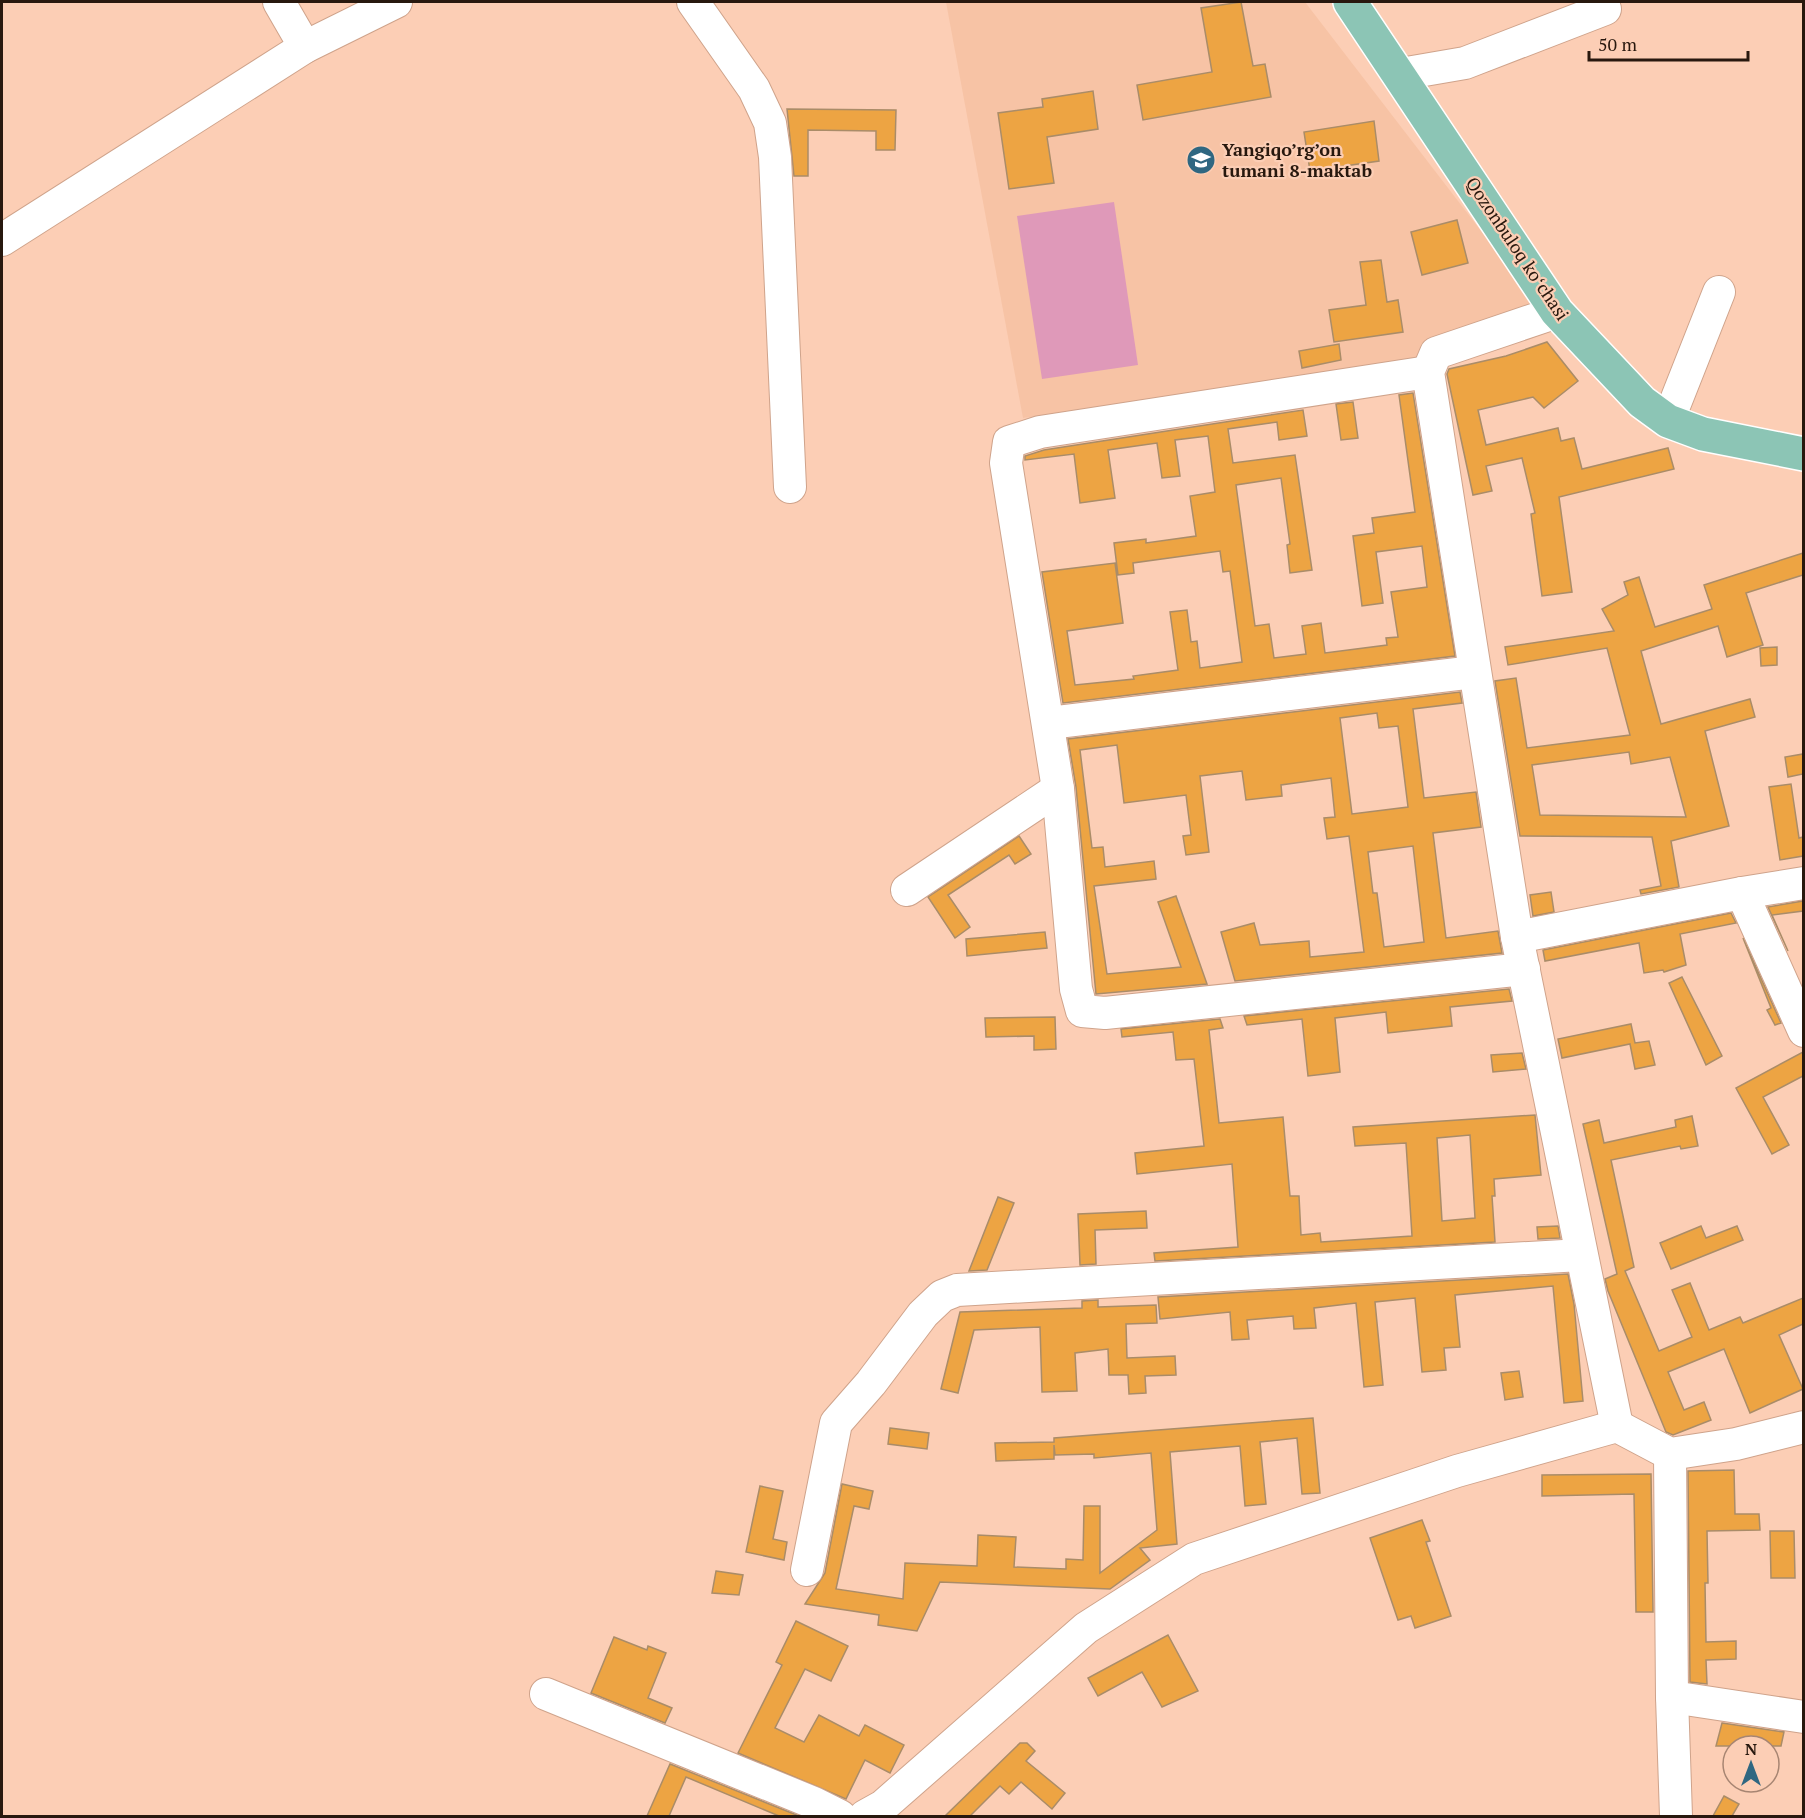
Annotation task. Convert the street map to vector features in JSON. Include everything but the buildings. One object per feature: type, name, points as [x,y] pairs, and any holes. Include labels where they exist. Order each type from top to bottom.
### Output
[{"type":"main road","name":"Qozonbuloq koʻchasi","points":[[1350,2],[1401,75],[1557,312],[1642,402],[1668,421],[1703,435],[1803,454]]},
{"type":"street","points":[[279,2],[305,47]]},
{"type":"street","points":[[2,240],[305,47],[396,2]]},
{"type":"street","points":[[693,2],[754,89],[770,123],[775,157],[790,487]]},
{"type":"street","points":[[1401,75],[1465,63],[1605,9]]},
{"type":"street","points":[[1668,421],[1719,292]]},
{"type":"street","points":[[1557,312],[1436,353],[1428,372],[1517,937],[1617,1426]]},
{"type":"street","points":[[1428,372],[1040,432],[1009,442],[1006,463],[1058,789],[1076,989],[1082,1011],[1105,1013],[1524,969]]},
{"type":"street","points":[[1049,723],[1474,672]]},
{"type":"street","points":[[907,890],[1058,789]]},
{"type":"street","points":[[1517,937],[1742,892],[1803,883]]},
{"type":"street","points":[[1742,892],[1803,1031]]},
{"type":"street","points":[[807,1570],[836,1423],[871,1383],[923,1314],[942,1296],[957,1290],[1581,1255]]},
{"type":"street","points":[[865,1816],[883,1806],[1086,1628],[1194,1558],[1457,1472],[1617,1426],[1670,1454],[1737,1444],[1803,1427]]},
{"type":"street","points":[[1670,1454],[1672,1697],[1676,1816]]},
{"type":"street","points":[[546,1694],[814,1803],[840,1816]]},
{"type":"street","points":[[1672,1697],[1803,1717]]},
{"type":"shaded area","name":"Yangiqo’rg’on tumani 8-maktab","points":[[946,2],[1305,2],[1548,318],[1422,361],[1023,418]]},
{"type":"shaded area","points":[[1114,202],[1138,365],[1042,379],[1017,216]]},
{"type":"place","name":"Yangiqo’rg’on tumani 8-maktab","points":[[1201,160]]}]
